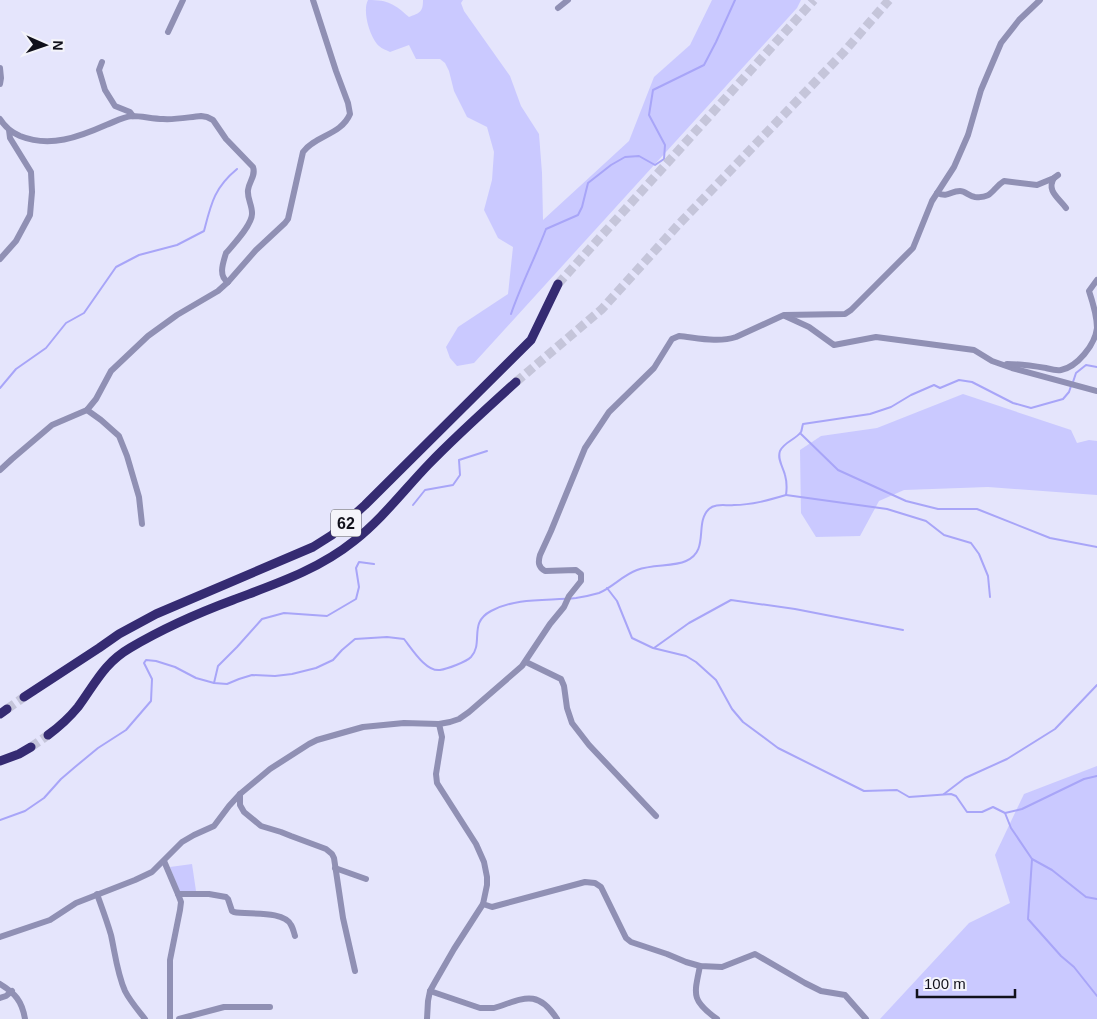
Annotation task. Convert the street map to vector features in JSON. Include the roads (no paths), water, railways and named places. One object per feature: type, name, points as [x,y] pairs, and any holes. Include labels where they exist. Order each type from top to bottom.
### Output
[{"type":"highway","name":"62","points":[[24,697],[119,634],[156,614],[314,547],[332,535],[365,505],[531,340],[558,284]]},
{"type":"highway","name":"62","points":[[48,735],[61,725],[76,708],[102,672],[127,650],[182,621],[304,573],[329,559],[354,541],[376,522],[428,465],[516,382]]},
{"type":"highway","points":[[0,761],[31,747]]},
{"type":"street","points":[[168,32],[183,0]]},
{"type":"street","points":[[0,470],[52,425],[86,410],[96,399],[111,371],[148,336],[177,315],[218,291],[256,250],[286,223],[303,152],[309,145],[342,126],[350,114],[313,0]]},
{"type":"street","points":[[558,8],[568,0]]},
{"type":"street","points":[[0,936],[50,920],[76,903],[152,872],[182,842],[214,826],[240,794],[270,769],[308,744],[363,727],[439,724],[455,721],[516,672],[526,662],[550,624],[566,604],[569,596],[581,581],[582,577],[579,572],[573,569],[545,570],[538,561],[581,455],[606,417],[654,368],[675,337],[728,340],[784,315],[845,314],[849,312],[911,250],[932,201],[954,167],[968,135],[980,90],[1000,43],[1019,20],[1040,0]]},
{"type":"street","points":[[102,62],[99,70],[105,90],[115,106],[130,112],[133,116]]},
{"type":"street","points":[[0,68],[0,84]]},
{"type":"street","points":[[0,119],[9,130],[25,138],[51,142],[86,134],[133,116],[164,119],[207,116],[213,120],[226,139],[253,167],[254,174],[248,187],[251,221],[225,256],[222,274],[223,279],[228,282]]},
{"type":"street","points":[[0,259],[16,241],[30,215],[32,192],[31,172],[10,138],[9,130]]},
{"type":"street","points":[[937,193],[944,195],[961,191],[974,197],[987,196],[1004,181],[1037,184],[1056,177],[1052,182],[1051,189],[1053,194],[1066,208]]},
{"type":"street","points":[[999,363],[1018,364],[1059,371],[1072,366],[1083,356],[1092,343],[1097,329],[1095,310],[1089,291],[1097,280]]},
{"type":"street","points":[[784,315],[809,328],[834,345],[870,338],[883,338],[974,350],[992,361],[1012,368],[1097,391]]},
{"type":"street","points":[[86,410],[119,436],[128,456],[140,497],[142,524]]},
{"type":"street","points":[[526,662],[561,679],[572,723],[589,745],[656,816]]},
{"type":"street","points":[[427,1019],[430,991],[483,904],[487,885],[484,862],[476,844],[437,783],[436,774],[442,741],[439,724]]},
{"type":"street","points":[[240,794],[240,805],[244,812],[260,826],[326,849],[332,854],[343,918],[355,971]]},
{"type":"street","points":[[164,861],[180,902],[170,960],[173,1019],[224,1007],[270,1007]]},
{"type":"street","points":[[335,868],[366,879]]},
{"type":"street","points":[[483,904],[492,907],[586,882],[595,883],[601,887],[625,936],[630,942],[700,966],[722,967],[756,954],[821,991],[845,995],[866,1019]]},
{"type":"street","points":[[97,894],[105,914],[117,968],[124,989],[145,1019]]},
{"type":"street","points":[[178,894],[209,894],[226,897],[234,912],[260,913],[289,921],[295,936]]},
{"type":"street","points":[[700,966],[695,994],[700,1005],[717,1019]]},
{"type":"street","points":[[0,984],[12,992],[18,999],[25,1019]]},
{"type":"street","points":[[430,991],[480,1008],[494,1008],[526,998],[535,999],[547,1005],[557,1019]]},
{"type":"street","points":[[0,998],[12,992]]},
{"type":"waterway","points":[[511,314],[546,229],[578,215],[588,183],[611,165],[625,157],[639,156],[655,165],[664,159],[665,145],[649,115],[653,90],[704,65],[735,0]]},
{"type":"waterway","points":[[0,388],[16,369],[46,348],[66,323],[84,313],[116,267],[139,255],[177,245],[204,231],[214,197],[223,183],[237,169]]},
{"type":"waterway","points":[[1073,382],[1076,373],[1086,365],[1097,367]]},
{"type":"waterway","points":[[0,820],[25,811],[44,798],[75,767],[98,748],[126,730],[151,701],[152,679],[144,663],[146,660],[175,667],[196,678],[227,684],[252,675],[275,676],[316,668],[333,660],[355,639],[387,637],[404,639],[420,659],[435,670],[447,668],[471,657],[475,651],[480,621],[491,611],[511,603],[576,598],[599,593],[637,570],[681,563],[698,551],[702,522],[711,507],[754,503],[786,495],[786,480],[779,454],[784,445],[801,432],[803,424],[870,414],[891,407],[911,395],[934,385],[940,388],[959,380],[972,382],[1013,403],[1031,408],[1063,399],[1071,386]]},
{"type":"waterway","points":[[801,434],[838,470],[906,501],[938,509],[977,509],[1050,538],[1097,547]]},
{"type":"waterway","points":[[413,505],[425,490],[453,485],[460,475],[459,460],[487,451]]},
{"type":"waterway","points":[[786,495],[887,509],[926,521],[944,535],[971,543],[979,554],[988,576],[990,597]]},
{"type":"waterway","points":[[214,683],[218,666],[262,619],[284,613],[327,616],[356,599],[359,587],[356,568],[359,562],[374,564]]},
{"type":"waterway","points":[[607,588],[617,601],[632,638],[653,648],[686,656],[696,662],[716,680],[732,709],[743,722],[778,748],[864,791],[897,790],[909,797],[951,794],[956,796],[967,812],[982,812],[993,807],[1005,813],[1011,828],[1032,859],[1028,919],[1061,956],[1074,967],[1097,996]]},
{"type":"waterway","points":[[654,648],[689,623],[731,600],[795,609],[903,630]]},
{"type":"waterway","points":[[944,794],[965,778],[1007,759],[1055,729],[1097,685]]},
{"type":"waterway","points":[[1005,813],[1022,809],[1084,779],[1097,776]]},
{"type":"waterway","points":[[1032,859],[1052,870],[1086,897],[1097,899]]},
{"type":"tunnel","points":[[558,284],[814,0]]},
{"type":"tunnel","points":[[516,382],[602,309],[679,224],[843,53],[889,0]]},
{"type":"tunnel","points":[[7,709],[24,697]]},
{"type":"tunnel","points":[[31,747],[48,735]]}]
